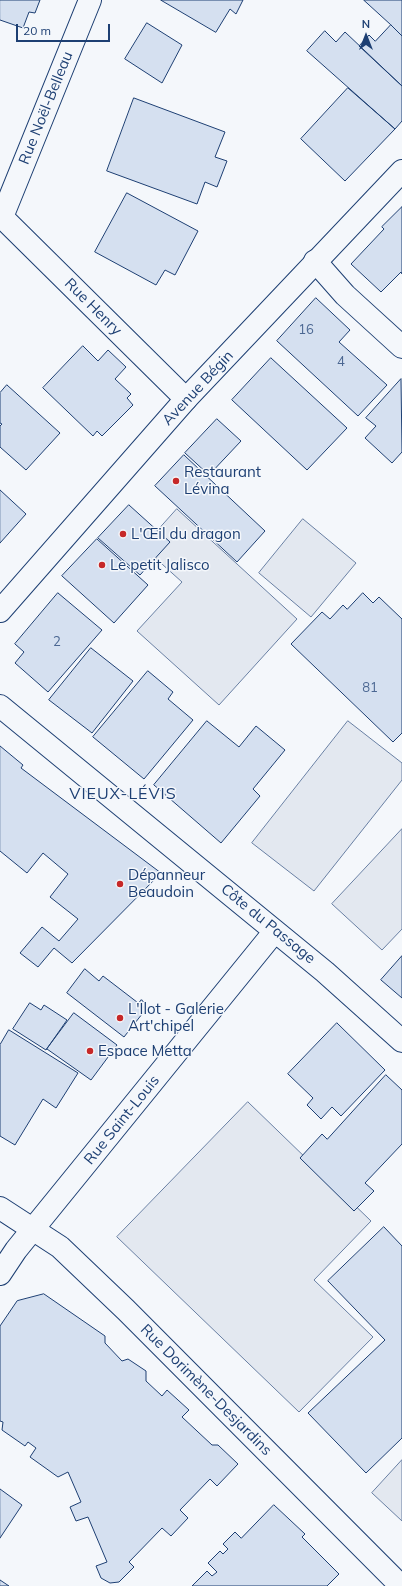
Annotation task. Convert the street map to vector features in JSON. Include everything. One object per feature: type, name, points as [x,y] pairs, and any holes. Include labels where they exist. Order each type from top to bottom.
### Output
[{"type":"street","name":"Rue Noël-Belleau","points":[[1,216],[90,0]]},
{"type":"street","name":"Avenue Bégin","points":[[0,611],[186,399],[402,171]]},
{"type":"street","name":"Rue Henry","points":[[1,216],[186,399]]},
{"type":"street","points":[[315,262],[345,295],[402,347]]},
{"type":"street","name":"Côte du Passage","points":[[0,706],[325,972],[402,1041]]},
{"type":"street","name":"Rue Saint-Louis","points":[[0,1274],[16,1250],[275,931]]},
{"type":"street","name":"Rue Dorimène-Desjardins","points":[[0,1208],[60,1247],[126,1310],[399,1585]]},
{"type":"shaded area","points":[[177,509],[297,619],[219,705],[137,631],[182,582],[143,547]]},
{"type":"shaded area","points":[[303,519],[356,563],[311,617],[259,573]]},
{"type":"shaded area","points":[[348,721],[402,763],[402,780],[314,891],[252,843]]},
{"type":"shaded area","points":[[402,829],[402,929],[382,950],[332,904]]},
{"type":"shaded area","points":[[248,1102],[371,1221],[314,1280],[373,1337],[299,1412],[117,1237]]},
{"type":"shaded area","points":[[402,1460],[402,1521],[372,1493]]},
{"type":"building","points":[[0,0],[40,0],[35,13],[29,12],[23,28],[0,20]]},
{"type":"building","points":[[161,0],[243,0],[236,14],[230,9],[216,32]]},
{"type":"building","points":[[364,0],[402,0],[402,36],[391,25]]},
{"type":"building","points":[[147,23],[182,45],[162,83],[125,59]]},
{"type":"building","points":[[391,25],[402,36],[402,86],[359,46],[369,35],[375,41]]},
{"type":"building","points":[[325,31],[336,42],[345,32],[402,86],[402,121],[395,129],[307,51]]},
{"type":"building","points":[[348,88],[395,129],[345,181],[301,139]]},
{"type":"building","points":[[134,98],[225,132],[215,157],[227,161],[217,187],[205,182],[197,204],[107,171]]},
{"type":"building","points":[[127,193],[198,231],[175,275],[165,270],[156,285],[95,252]]},
{"type":"building","points":[[402,207],[402,274],[401,272],[381,292],[351,264],[384,229],[382,227]]},
{"type":"building","points":[[316,298],[350,330],[339,342],[387,385],[358,416],[277,341]]},
{"type":"building","points":[[83,346],[98,361],[108,350],[126,367],[115,379],[131,394],[127,398],[133,405],[102,436],[97,431],[93,436],[43,388]]},
{"type":"building","points":[[271,358],[347,428],[307,470],[232,400]]},
{"type":"building","points":[[401,379],[402,452],[392,463],[365,438],[376,426],[366,418]]},
{"type":"building","points":[[7,385],[60,433],[26,470],[0,447],[0,426],[2,424],[0,423],[0,393]]},
{"type":"building","points":[[217,419],[241,441],[209,475],[185,453]]},
{"type":"building","points":[[184,455],[265,531],[237,562],[155,486]]},
{"type":"building","points":[[0,490],[26,514],[0,543]]},
{"type":"building","points":[[129,505],[170,542],[140,575],[98,538]]},
{"type":"building","points":[[97,539],[148,585],[114,623],[62,576]]},
{"type":"building","points":[[58,593],[102,630],[48,692],[15,663],[24,652],[15,644]]},
{"type":"building","points":[[363,593],[373,603],[379,597],[402,619],[402,733],[393,742],[291,644],[322,612],[330,619],[343,605],[347,609]]},
{"type":"building","points":[[91,648],[133,681],[92,733],[49,700]]},
{"type":"building","points":[[148,671],[173,692],[168,699],[193,720],[144,779],[93,737]]},
{"type":"building","points":[[207,721],[239,747],[256,726],[285,750],[253,789],[260,796],[221,843],[154,785]]},
{"type":"building","points":[[0,746],[23,765],[21,768],[161,873],[72,963],[54,948],[38,967],[20,953],[42,927],[59,941],[78,919],[50,897],[68,874],[43,853],[27,873],[0,851]]},
{"type":"building","points":[[402,956],[402,998],[381,980]]},
{"type":"building","points":[[85,969],[99,981],[103,976],[146,1009],[124,1037],[67,993]]},
{"type":"building","points":[[30,1003],[41,1010],[44,1005],[67,1020],[46,1050],[13,1029]]},
{"type":"building","points":[[74,1013],[117,1045],[91,1080],[47,1049]]},
{"type":"building","points":[[337,1023],[385,1070],[341,1116],[332,1107],[321,1119],[307,1105],[313,1098],[288,1074]]},
{"type":"building","points":[[9,1030],[78,1073],[56,1108],[43,1099],[15,1145],[0,1136],[0,1045]]},
{"type":"building","points":[[386,1075],[402,1090],[402,1144],[365,1183],[374,1191],[354,1211],[300,1158],[322,1134],[327,1139]]},
{"type":"building","points":[[384,1227],[402,1246],[402,1438],[366,1473],[308,1413],[385,1340],[328,1281]]},
{"type":"building","points":[[44,1294],[105,1336],[105,1343],[122,1361],[128,1359],[146,1371],[146,1381],[162,1396],[167,1390],[189,1410],[182,1417],[212,1445],[218,1445],[238,1464],[217,1486],[210,1479],[180,1510],[188,1518],[171,1536],[162,1528],[129,1562],[134,1567],[119,1582],[110,1583],[101,1578],[96,1566],[107,1562],[88,1517],[76,1521],[70,1507],[81,1502],[68,1472],[58,1477],[30,1457],[36,1448],[28,1442],[25,1446],[2,1430],[3,1422],[0,1421],[0,1326],[17,1301]]},
{"type":"building","points":[[0,1489],[22,1505],[0,1538]]},
{"type":"building","points":[[274,1505],[305,1534],[302,1537],[339,1574],[327,1586],[192,1586],[207,1571],[212,1576],[217,1572],[208,1563],[220,1551],[223,1554],[228,1549],[223,1544],[235,1532],[241,1538]]},
{"type":"building","points":[[0,1580],[9,1586],[0,1586]]},
{"type":"place","name":"Restaurant Lévina","points":[[176,481]]},
{"type":"place","name":"L'Œil du dragon","points":[[123,534]]},
{"type":"place","name":"Le petit Jalisco","points":[[102,565]]},
{"type":"place","name":"Dépanneur Beaudoin","points":[[120,884]]},
{"type":"place","name":"L'Îlot - Galerie Art'chipel","points":[[120,1018]]},
{"type":"place","name":"Espace Metta","points":[[90,1051]]},
{"type":"district","name":"VIEUX-LÉVIS","points":[[123,794]]}]
